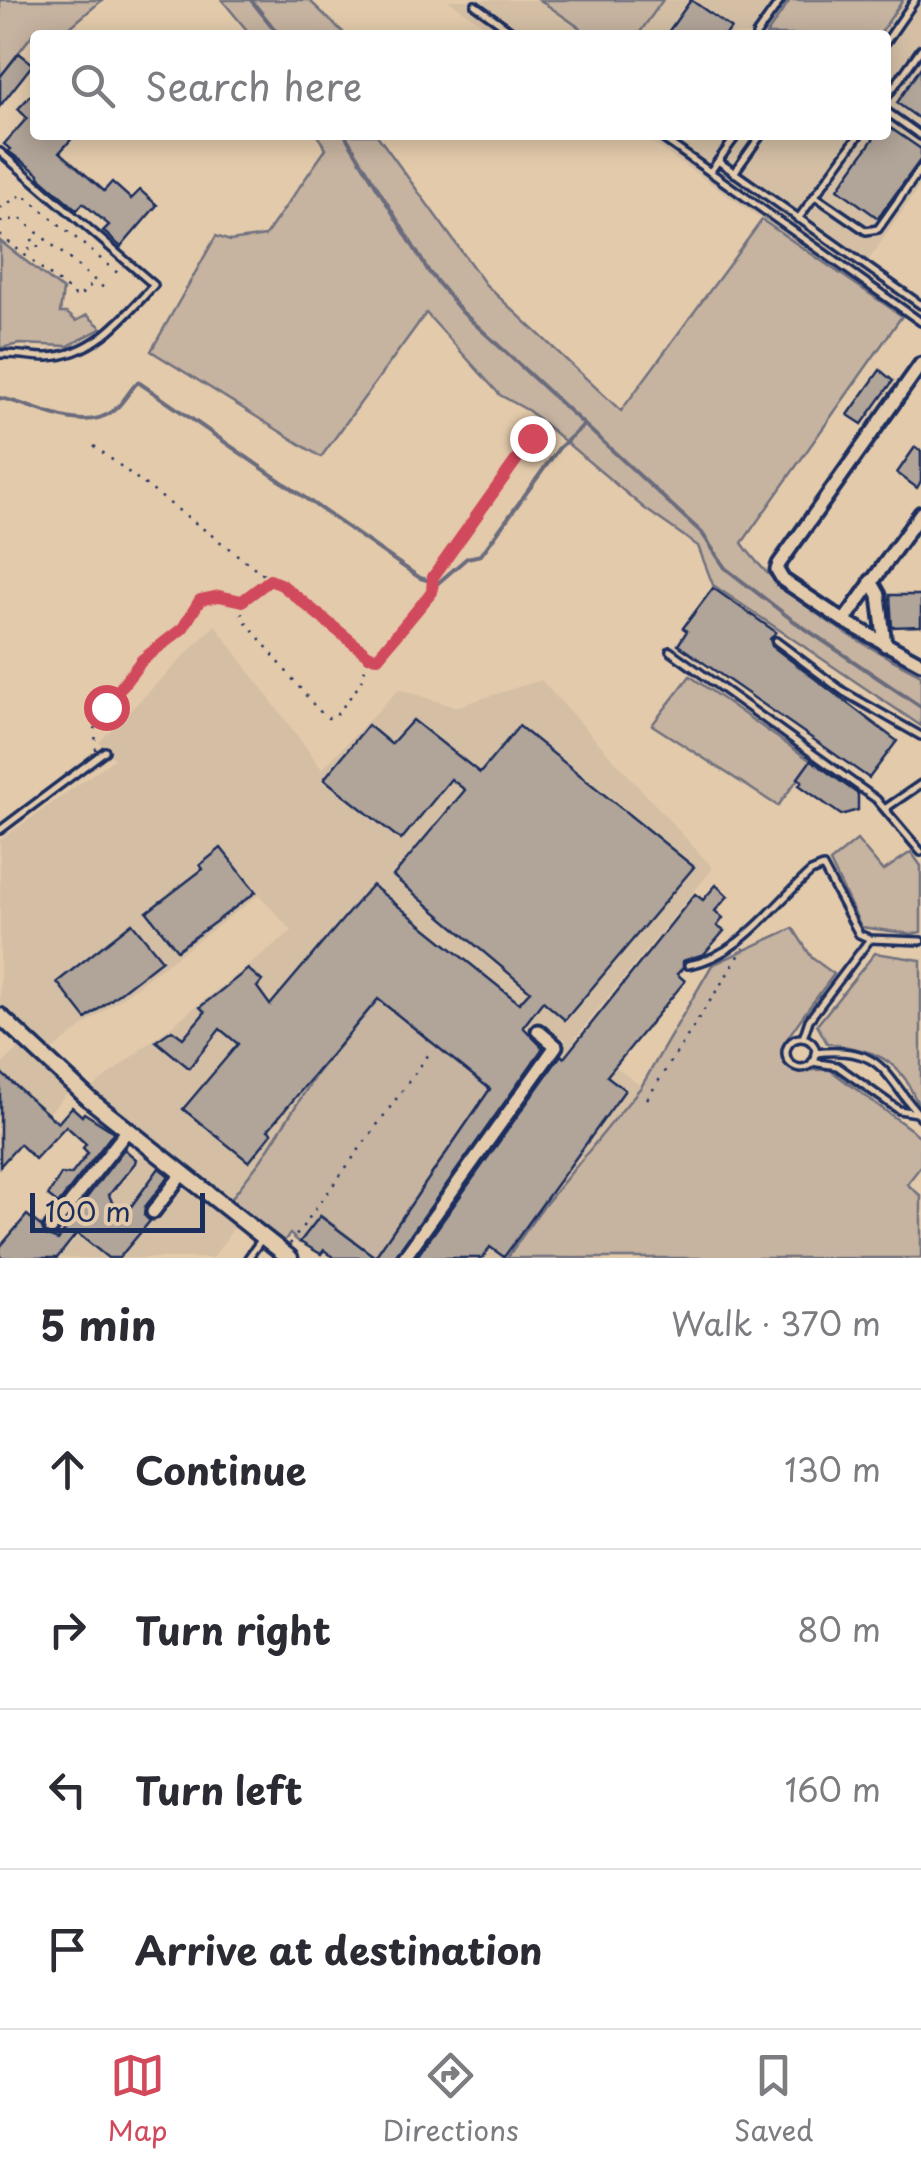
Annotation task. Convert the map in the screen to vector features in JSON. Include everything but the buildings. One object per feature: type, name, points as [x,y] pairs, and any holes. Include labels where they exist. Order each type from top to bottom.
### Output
[{"type":"street","points":[[921,364],[779,564],[780,577],[844,621],[921,663]]},
{"type":"street","points":[[844,621],[921,513]]},
{"type":"street","points":[[871,582],[878,595],[885,645]]},
{"type":"street","points":[[0,1016],[128,1131],[286,1256]]},
{"type":"street","points":[[404,1258],[556,1046],[538,1032]]},
{"type":"street","points":[[51,1228],[128,1131]]},
{"type":"street","points":[[153,1212],[182,1174]]},
{"type":"lane","points":[[760,30],[781,0]]},
{"type":"lane","points":[[891,35],[915,0]]},
{"type":"lane","points":[[475,5],[510,30]]},
{"type":"lane","points":[[891,91],[921,49]]},
{"type":"lane","points":[[891,115],[921,136]]},
{"type":"lane","points":[[665,140],[921,322]]},
{"type":"lane","points":[[710,172],[733,140]]},
{"type":"lane","points":[[734,174],[758,140]]},
{"type":"lane","points":[[798,219],[855,140]]},
{"type":"lane","points":[[0,152],[154,285],[115,327],[72,354],[0,354]]},
{"type":"lane","points":[[718,161],[921,305]]},
{"type":"lane","points":[[815,196],[866,231],[872,231],[921,168]]},
{"type":"lane","points":[[776,641],[844,692],[921,736]]},
{"type":"lane","points":[[670,650],[886,808],[921,852]]},
{"type":"lane","points":[[0,830],[102,753]]},
{"type":"lane","points":[[886,808],[921,784]]},
{"type":"lane","points":[[688,966],[713,957],[758,926],[795,886],[823,867],[859,934],[870,940],[921,942]]},
{"type":"lane","points":[[803,1038],[809,1020],[870,940]]},
{"type":"lane","points":[[812,1062],[816,1053],[812,1043],[803,1038],[787,1046],[788,1060],[800,1068],[812,1062],[837,1066],[899,1110],[919,1115]]},
{"type":"lane","points":[[816,1053],[844,1052],[876,1061],[919,1115]]},
{"type":"lane","points":[[248,1258],[263,1237]]},
{"type":"path","points":[[16,187],[120,275]]},
{"type":"path","points":[[0,208],[22,194]]},
{"type":"path","points":[[0,222],[20,218],[104,289]]},
{"type":"path","points":[[0,235],[78,298],[95,281]]},
{"type":"path","points":[[24,254],[36,248],[41,235]]},
{"type":"path","points":[[52,276],[58,269]]},
{"type":"path","points":[[94,446],[270,580],[282,585],[369,656],[378,657],[432,592],[433,577],[532,438]]},
{"type":"path","points":[[102,753],[94,744],[95,728],[106,707],[142,660],[183,628],[200,600],[219,596],[242,601],[270,580]]},
{"type":"path","points":[[242,601],[242,616],[328,718],[336,717],[360,684],[369,656]]},
{"type":"path","points":[[647,1099],[758,926]]},
{"type":"path","points":[[286,1256],[429,1054]]},
{"type":"shaded area","points":[[0,0],[102,0],[67,30],[30,30],[30,38],[0,77]]},
{"type":"shaded area","points":[[222,0],[309,0],[341,30],[247,30]]},
{"type":"shaded area","points":[[448,0],[921,0],[921,184],[853,283],[648,140],[891,140],[891,30],[491,30]]},
{"type":"shaded area","points":[[540,0],[663,0],[642,30],[583,30]]},
{"type":"shaded area","points":[[790,0],[903,0],[882,30],[769,30]]},
{"type":"shaded area","points":[[320,140],[381,140],[486,285],[621,411],[762,220],[902,316],[742,543],[800,601],[848,634],[921,675],[921,726],[713,585],[698,546],[644,508],[529,411],[500,395],[426,313],[321,457],[151,351],[216,236],[230,241],[265,236],[326,149]]},
{"type":"shaded area","points":[[0,241],[63,290],[60,313],[67,313],[76,321],[87,315],[102,328],[68,346],[20,344],[0,348]]},
{"type":"shaded area","points":[[215,625],[322,769],[399,689],[455,707],[541,680],[713,868],[576,1037],[641,1086],[539,1212],[507,1258],[409,1258],[566,1039],[537,1025],[490,1089],[378,999],[317,1073],[230,1200],[92,1088],[292,931],[259,895],[49,1052],[0,1003],[0,840],[114,759],[99,742]]},
{"type":"shaded area","points":[[690,676],[811,761],[778,806],[652,725]]},
{"type":"shaded area","points":[[857,840],[883,871],[911,852],[921,866],[921,932],[861,927],[830,862]]},
{"type":"shaded area","points":[[793,928],[812,958],[834,974],[786,1040],[782,1059],[795,1069],[830,1070],[921,1137],[921,1166],[907,1184],[921,1196],[921,1258],[507,1258],[539,1212],[641,1087],[712,965]]},
{"type":"shaded area","points":[[875,953],[921,960],[921,1108],[906,1080],[890,1063],[861,1050],[827,1043],[817,1025]]},
{"type":"shaded area","points":[[378,999],[490,1089],[375,1257],[321,1216],[300,1243],[290,1234],[284,1241],[230,1200],[317,1073]]},
{"type":"shaded area","points":[[21,1045],[69,1091],[0,1166],[0,1067]]},
{"type":"shaded area","points":[[144,1152],[161,1165],[128,1212],[147,1224],[180,1183],[235,1226],[213,1258],[0,1258],[0,1247],[27,1215],[69,1247]]},
{"type":"waterway","points":[[251,0],[275,30]]},
{"type":"waterway","points":[[348,140],[429,272],[462,312],[702,533],[725,568],[791,619],[921,707]]},
{"type":"waterway","points":[[0,398],[57,416],[87,420],[113,411],[138,382],[420,578],[438,583],[467,558],[481,555],[559,448],[584,425]]},
{"type":"route","points":[[106,707],[142,660],[183,628],[200,600],[219,596],[242,601],[270,580],[282,585],[369,656],[378,657],[432,592],[433,577],[532,438]]}]
